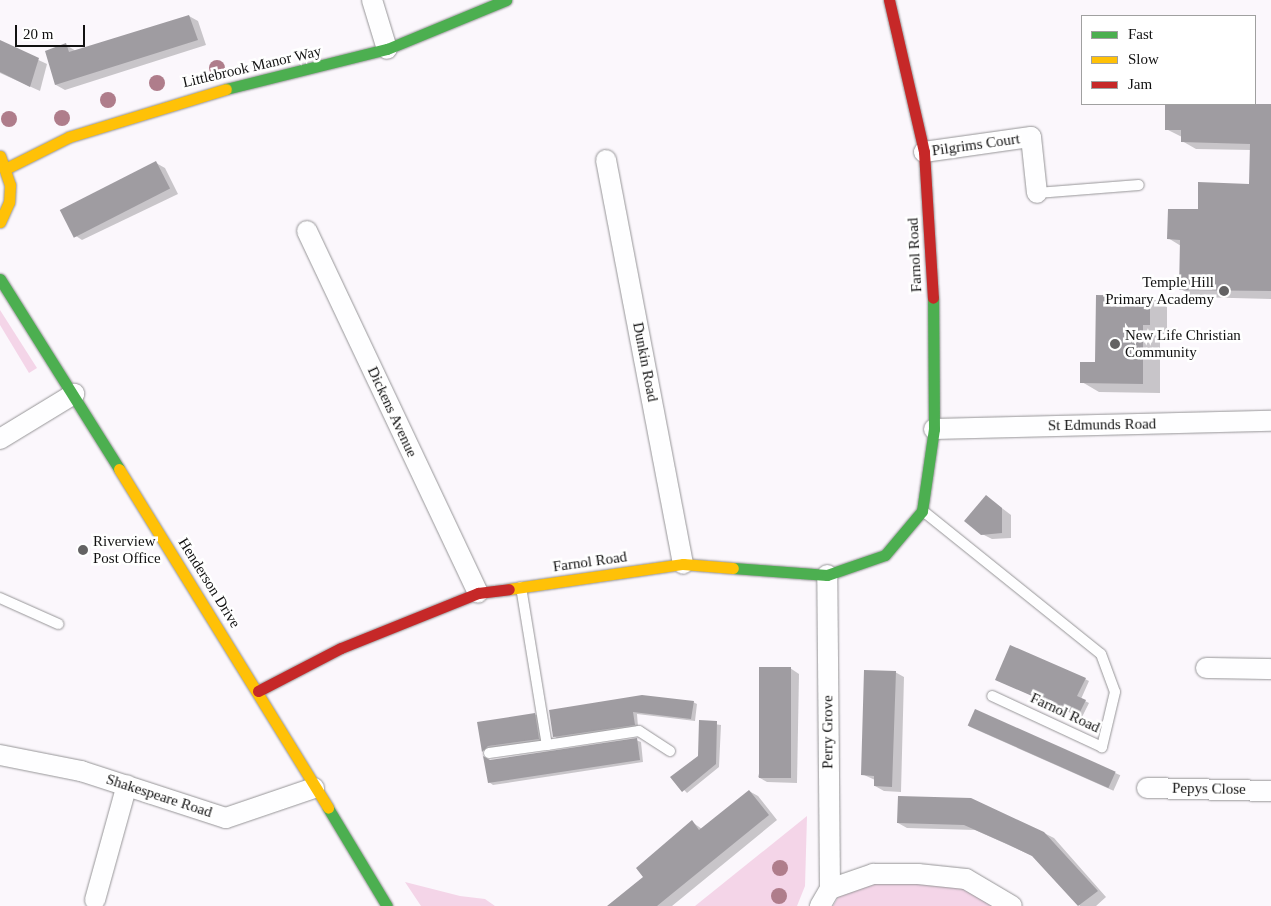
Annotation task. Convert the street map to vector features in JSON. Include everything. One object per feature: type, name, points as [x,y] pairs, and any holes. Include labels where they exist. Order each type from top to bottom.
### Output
[{"type":"street","points":[[372,0],[387,50]]},
{"type":"street","name":"Littlebrook Manor Way","points":[[6,168],[69,138],[184,99],[387,50],[506,0]]},
{"type":"street","name":"Farnol Road","points":[[258,691],[341,648],[478,593],[683,564],[827,574],[885,555],[922,511],[934,429],[932,306],[924,152],[890,0]]},
{"type":"street","name":"Pilgrims Court","points":[[924,152],[1031,137],[1037,193]]},
{"type":"street","points":[[0,156],[6,168],[10,185],[9,202],[0,222]]},
{"type":"street","name":"Dunkin Road","points":[[606,160],[683,564]]},
{"type":"street","name":"Dickens Avenue","points":[[307,231],[478,593]]},
{"type":"street","name":"Henderson Drive","points":[[0,279],[74,394],[258,691],[314,788],[387,906]]},
{"type":"street","points":[[0,439],[74,394]]},
{"type":"street","name":"St Edmunds Road","points":[[934,429],[1271,421]]},
{"type":"street","name":"Perry Grove","points":[[827,574],[825,898],[873,874],[918,874],[966,879],[1012,906]]},
{"type":"street","points":[[1206,668],[1271,669]]},
{"type":"street","name":"Shakespeare Road","points":[[0,755],[81,770],[226,818],[314,788]]},
{"type":"street","points":[[95,900],[126,785]]},
{"type":"street","name":"Pepys Close","points":[[1147,788],[1271,791]]},
{"type":"lane","points":[[1037,193],[1139,185]]},
{"type":"lane","name":"Farnol Road","points":[[922,511],[1101,654],[1115,692],[1102,747],[992,696]]},
{"type":"lane","points":[[521,587],[547,745]]},
{"type":"lane","points":[[0,598],[58,624]]},
{"type":"lane","points":[[489,753],[639,731],[670,751]]},
{"type":"shaded area","points":[[0,310],[37,368],[29,373],[0,325]]},
{"type":"shaded area","points":[[807,816],[805,886],[797,906],[695,906]]},
{"type":"shaded area","points":[[935,880],[979,894],[995,906],[833,906],[840,894],[886,881]]},
{"type":"shaded area","points":[[405,882],[460,896],[485,899],[495,906],[421,906]]},
{"type":"building","points":[[189,15],[198,40],[55,85],[45,51],[66,43],[69,52]]},
{"type":"building","points":[[0,40],[39,58],[30,87],[0,72]]},
{"type":"building","points":[[1271,104],[1271,291],[1179,290],[1180,240],[1167,239],[1168,209],[1198,209],[1198,182],[1249,184],[1250,144],[1181,142],[1181,130],[1165,130],[1165,105]]},
{"type":"building","points":[[156,161],[170,189],[74,238],[60,210]]},
{"type":"building","points":[[1096,295],[1150,296],[1150,325],[1143,325],[1143,384],[1080,383],[1080,362],[1095,362]]},
{"type":"building","points":[[986,495],[1002,508],[1002,533],[981,535],[964,521]]},
{"type":"building","points":[[1010,645],[1086,678],[1077,696],[1086,700],[1078,716],[995,680]]},
{"type":"building","points":[[759,667],[791,667],[791,778],[759,778]]},
{"type":"building","points":[[864,670],[896,671],[892,787],[874,786],[874,776],[861,775]]},
{"type":"building","points":[[642,695],[694,701],[691,719],[633,712],[635,725],[553,737],[549,710]]},
{"type":"building","points":[[975,709],[1116,772],[1108,788],[968,725]]},
{"type":"building","points":[[535,713],[539,739],[488,746],[482,752],[477,722]]},
{"type":"building","points":[[699,720],[717,721],[716,764],[682,792],[670,777],[698,756]]},
{"type":"building","points":[[637,738],[640,760],[488,783],[483,756],[490,760]]},
{"type":"building","points":[[749,790],[769,815],[657,906],[607,906],[643,877],[636,868],[692,820],[699,830]]},
{"type":"building","points":[[898,796],[971,798],[1044,832],[1098,891],[1078,906],[1032,856],[1007,844],[964,825],[897,823]]},
{"type":"traffic: fast","points":[[226,89],[387,49],[506,0]]},
{"type":"traffic: fast","points":[[0,279],[119,469]]},
{"type":"traffic: fast","points":[[733,568],[827,575],[885,555],[922,511],[934,429],[933,298]]},
{"type":"traffic: fast","points":[[328,808],[387,906]]},
{"type":"traffic: slow","points":[[7,168],[69,137],[226,89]]},
{"type":"traffic: slow","points":[[0,156],[10,185],[9,202],[0,222]]},
{"type":"traffic: slow","points":[[119,469],[328,808]]},
{"type":"traffic: slow","points":[[509,589],[683,564],[733,568]]},
{"type":"traffic: jam","points":[[889,0],[924,152],[933,298]]},
{"type":"traffic: jam","points":[[258,691],[341,648],[478,593],[509,589]]},
{"type":"place","name":"Temple Hill Primary Academy","points":[[1224,291]]},
{"type":"place","name":"New Life Christian Community","points":[[1115,344]]},
{"type":"place","name":"Riverview Post Office","points":[[83,550]]}]
